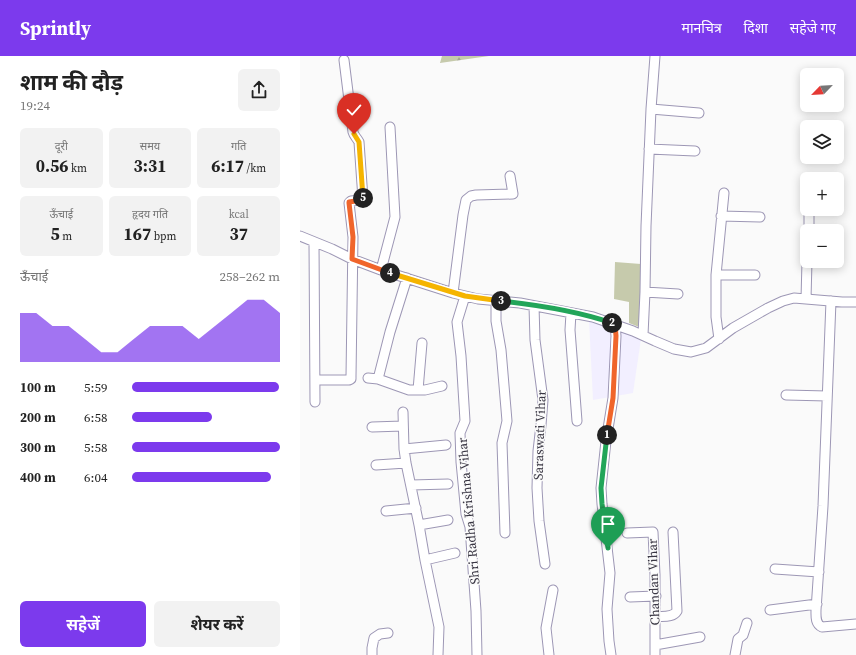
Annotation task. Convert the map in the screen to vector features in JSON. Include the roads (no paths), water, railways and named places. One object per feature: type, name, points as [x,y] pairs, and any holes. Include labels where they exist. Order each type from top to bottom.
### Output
[{"type":"street","points":[[643,335],[650,109],[654,56]]},
{"type":"street","points":[[315,380],[348,380],[351,377],[353,237],[349,202],[363,199],[359,142],[354,136],[353,132],[344,60]]},
{"type":"street","points":[[650,109],[699,113]]},
{"type":"street","points":[[381,270],[395,217],[390,128]]},
{"type":"street","points":[[649,149],[695,151]]},
{"type":"street","points":[[453,293],[466,200],[470,196],[476,195],[513,194],[510,176]]},
{"type":"street","points":[[720,339],[716,316],[716,275],[724,193]]},
{"type":"street","points":[[722,216],[760,217]]},
{"type":"street","points":[[300,236],[381,270],[453,293],[496,301],[520,303],[593,317],[643,335],[674,349],[691,352],[706,348],[733,328],[783,301],[794,298],[856,302]]},
{"type":"street","points":[[314,242],[315,402]]},
{"type":"street","points":[[806,299],[807,268]]},
{"type":"street","points":[[716,275],[754,275]]},
{"type":"street","points":[[378,379],[406,278]]},
{"type":"street","points":[[645,292],[678,294]]},
{"type":"street","name":"Shri Radha Krishna Vihar","points":[[465,296],[457,322],[461,356],[465,421],[460,434],[466,514],[470,527],[476,611],[477,655]]},
{"type":"street","points":[[496,301],[496,321],[501,350],[507,421],[502,443],[505,533]]},
{"type":"street","points":[[831,301],[823,506],[816,604],[817,623],[822,627],[856,624]]},
{"type":"street","name":"Saraswati Vihar","points":[[534,306],[535,340],[543,400],[538,451],[537,488],[539,521],[545,564]]},
{"type":"street","points":[[571,313],[570,330],[576,421]]},
{"type":"street","points":[[611,655],[607,609],[610,573],[601,488],[606,441],[613,398],[616,336],[615,324]]},
{"type":"street","points":[[418,390],[422,343]]},
{"type":"street","points":[[368,378],[378,379],[409,390],[425,390],[442,386]]},
{"type":"street","points":[[786,395],[827,396]]},
{"type":"street","points":[[403,412],[404,450],[406,463],[439,627],[438,655]]},
{"type":"street","points":[[372,427],[403,426]]},
{"type":"street","points":[[404,450],[446,445]]},
{"type":"street","points":[[376,465],[406,463]]},
{"type":"street","points":[[411,485],[448,484]]},
{"type":"street","points":[[386,511],[416,508]]},
{"type":"street","points":[[419,525],[448,520]]},
{"type":"street","name":"Chandan Vihar","points":[[627,533],[653,532],[656,576],[655,655]]},
{"type":"street","points":[[656,617],[673,615],[677,612],[673,532]]},
{"type":"street","points":[[425,560],[455,553]]},
{"type":"street","points":[[775,569],[819,572]]},
{"type":"street","points":[[549,655],[546,628],[552,590]]},
{"type":"street","points":[[630,597],[656,596]]},
{"type":"street","points":[[770,610],[816,604]]},
{"type":"street","points":[[735,655],[738,639],[743,635],[747,623]]},
{"type":"street","points":[[372,655],[374,638],[380,634],[388,632]]},
{"type":"street","points":[[655,645],[700,637]]}]
